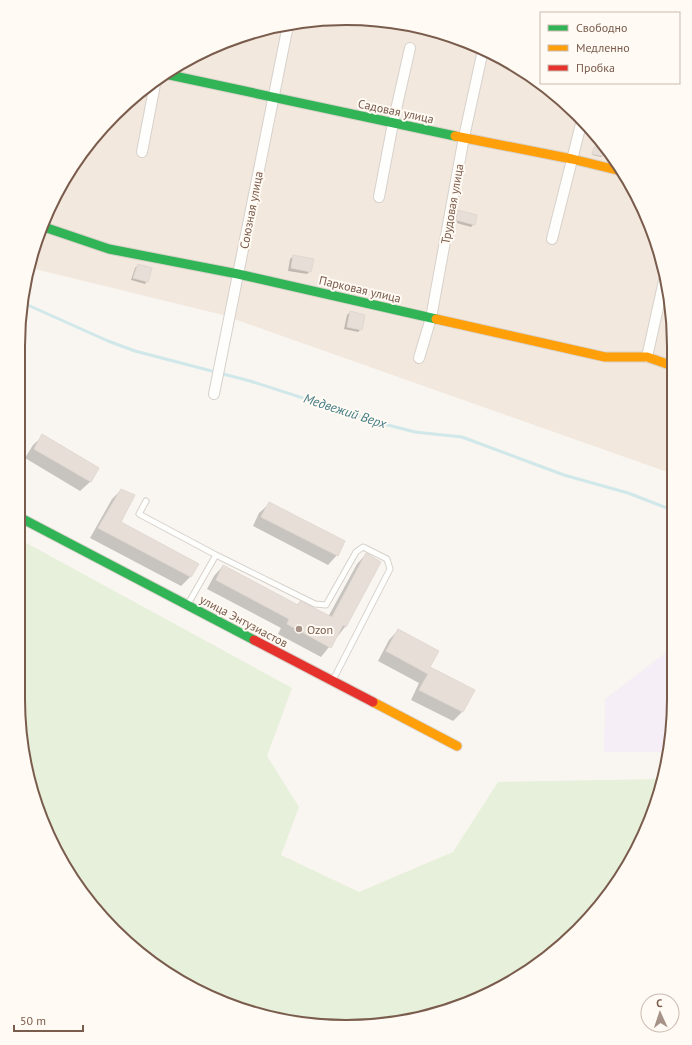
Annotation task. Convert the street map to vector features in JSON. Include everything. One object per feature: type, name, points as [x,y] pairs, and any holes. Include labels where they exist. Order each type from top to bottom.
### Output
[{"type":"street","name":"Союзная улица","points":[[214,394],[287,30]]},
{"type":"street","points":[[379,197],[393,123],[410,48]]},
{"type":"street","name":"Трудовая улица","points":[[419,358],[431,318],[464,137],[482,55]]},
{"type":"street","name":"Садовая улица","points":[[173,76],[393,123],[572,159],[614,169]]},
{"type":"street","points":[[142,152],[154,89]]},
{"type":"street","points":[[552,239],[580,127]]},
{"type":"street","name":"Парковая улица","points":[[47,228],[109,249],[238,274],[605,357],[647,357],[667,364]]},
{"type":"street","points":[[647,357],[662,290]]},
{"type":"street","name":"улица Энтузиастов","points":[[25,520],[456,746]]},
{"type":"lane","points":[[146,501],[139,514],[216,555],[315,604],[326,605],[356,552],[363,547],[387,559],[390,569],[332,681]]},
{"type":"lane","points":[[188,605],[216,555]]},
{"type":"shaded area","points":[[346,25],[388,28],[429,36],[469,49],[524,79],[541,91],[573,119],[601,151],[613,168],[643,223],[656,263],[664,304],[667,346],[667,472],[223,315],[35,269],[49,223],[58,204],[79,168],[105,134],[119,119],[151,91],[186,68],[223,49],[283,31]]},
{"type":"shaded area","points":[[667,652],[667,699],[662,752],[604,752],[605,699]]},
{"type":"green space","points":[[25,542],[292,688],[267,756],[299,807],[281,855],[359,892],[453,852],[498,782],[657,779],[643,822],[634,841],[624,860],[601,894],[573,926],[541,954],[524,966],[488,987],[449,1003],[409,1014],[367,1019],[325,1019],[283,1014],[243,1003],[204,987],[185,977],[151,954],[119,926],[91,894],[79,877],[68,860],[49,822],[31,762],[26,720]]},
{"type":"building","points":[[594,147],[599,148],[603,155],[603,156],[592,154]]},
{"type":"building","points":[[458,210],[477,215],[475,225],[456,220]]},
{"type":"building","points":[[293,255],[314,259],[311,272],[291,268]]},
{"type":"building","points":[[138,264],[152,268],[148,282],[133,278]]},
{"type":"building","points":[[350,311],[365,315],[362,330],[347,327]]},
{"type":"building","points":[[42,434],[99,468],[91,482],[34,449]]},
{"type":"building","points":[[121,489],[135,495],[121,522],[199,564],[191,577],[98,528]]},
{"type":"building","points":[[269,502],[345,541],[338,556],[261,517]]},
{"type":"building","points":[[366,553],[381,562],[346,627],[343,625],[331,648],[287,624],[289,619],[216,580],[223,565],[298,605],[300,601],[332,617]]},
{"type":"building","points":[[398,629],[439,651],[430,667],[475,690],[463,712],[419,690],[428,674],[386,651]]},
{"type":"waterway","name":"Медвежий Верх","points":[[28,305],[108,341],[135,351],[250,381],[384,424],[415,432],[462,437],[564,475],[628,493],[667,508]]},
{"type":"traffic: fast","points":[[173,76],[455,136]]},
{"type":"traffic: fast","points":[[47,228],[109,249],[238,274],[436,319]]},
{"type":"traffic: fast","points":[[25,520],[254,640]]},
{"type":"traffic: slow","points":[[455,136],[572,159],[614,169]]},
{"type":"traffic: slow","points":[[436,319],[605,357],[647,357],[667,364]]},
{"type":"traffic: slow","points":[[373,702],[457,746]]},
{"type":"traffic: jam","points":[[254,640],[373,702]]},
{"type":"place","name":"Ozon","points":[[299,629]]}]
